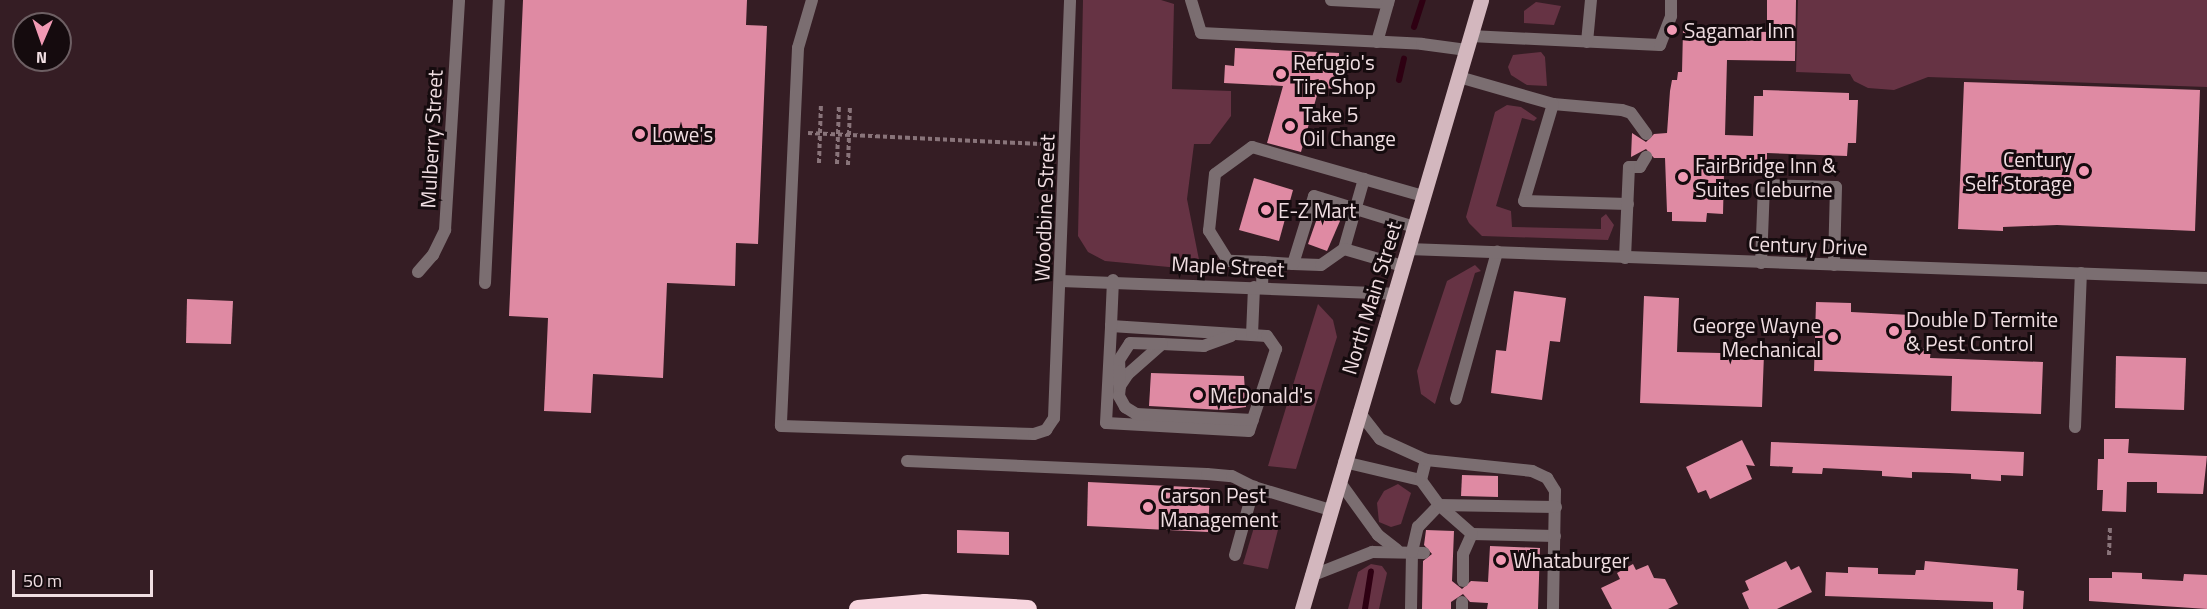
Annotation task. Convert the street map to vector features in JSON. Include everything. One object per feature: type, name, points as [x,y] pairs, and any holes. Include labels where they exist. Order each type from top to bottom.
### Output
[{"type":"highway","points":[[858,609],[925,603],[1028,609]]},
{"type":"main road","name":"North Main Street","points":[[1302,609],[1481,0]]},
{"type":"street","name":"Mulberry Street","points":[[418,272],[434,255],[445,230],[459,0]]},
{"type":"street","points":[[485,283],[499,0]]},
{"type":"street","name":"Woodbine Street","points":[[812,0],[798,48],[781,426],[1034,434],[1046,430],[1054,418],[1070,0]]},
{"type":"street","points":[[1191,0],[1201,33],[1377,42],[1587,42],[1660,45],[1671,16],[1671,0]]},
{"type":"street","points":[[1331,0],[1389,1],[1377,42]]},
{"type":"street","points":[[1587,42],[1591,0]]},
{"type":"street","points":[[1459,77],[1553,104],[1622,110],[1630,113],[1646,134]]},
{"type":"street","points":[[1553,104],[1524,201],[1628,204]]},
{"type":"street","points":[[1364,179],[1344,249],[1320,265],[1228,261],[1209,231],[1215,174],[1252,147],[1424,196]]},
{"type":"street","points":[[1625,258],[1629,167],[1640,167],[1646,157]]},
{"type":"street","points":[[1761,263],[1764,185],[1774,185],[1836,187],[1834,265]]},
{"type":"street","points":[[1293,264],[1314,196],[1414,227]]},
{"type":"street","points":[[1344,249],[1403,266]]},
{"type":"street","name":"Century Drive","points":[[1408,249],[2207,278]]},
{"type":"street","points":[[1456,399],[1497,252]]},
{"type":"street","points":[[1252,335],[1263,262]]},
{"type":"street","points":[[2075,426],[2081,273]]},
{"type":"street","points":[[1111,326],[1267,336],[1276,349],[1249,431],[1107,423],[1111,326],[1113,280]]},
{"type":"street","name":"Maple Street","points":[[1061,281],[1113,280],[1395,294]]},
{"type":"street","points":[[1235,334],[1204,346],[1130,343],[1119,360],[1119,396],[1125,407],[1136,414],[1253,420]]},
{"type":"street","points":[[1119,386],[1162,344]]},
{"type":"street","points":[[1359,412],[1380,439],[1426,460],[1532,471],[1546,478],[1555,491],[1556,507],[1552,609]]},
{"type":"street","points":[[1422,480],[1426,460]]},
{"type":"street","points":[[907,461],[1232,476],[1254,487],[1330,510]]},
{"type":"street","points":[[1344,462],[1422,480],[1439,505],[1472,534],[1555,536]]},
{"type":"street","points":[[1339,481],[1378,535],[1397,550]]},
{"type":"street","points":[[1235,555],[1254,487]]},
{"type":"street","points":[[1411,609],[1418,552],[1418,527],[1439,505],[1556,507]]},
{"type":"street","points":[[1463,581],[1458,554],[1472,534]]},
{"type":"street","points":[[1311,576],[1348,559],[1397,550],[1418,552]]},
{"type":"path","points":[[819,163],[821,104]]},
{"type":"path","points":[[837,164],[839,104]]},
{"type":"path","points":[[848,165],[850,105]]},
{"type":"path","points":[[804,133],[1045,144]]},
{"type":"path","points":[[2109,555],[2110,527]]},
{"type":"shaded area","points":[[1083,0],[1161,0],[1174,4],[1172,89],[1231,91],[1231,116],[1210,144],[1194,144],[1187,199],[1201,270],[1105,261],[1088,252],[1078,236]]},
{"type":"shaded area","points":[[1798,0],[2207,0],[2207,87],[1928,77],[1894,90],[1868,88],[1854,81],[1850,74],[1796,72]]},
{"type":"shaded area","points":[[1536,2],[1561,6],[1554,25],[1524,23],[1524,11]]},
{"type":"shaded area","points":[[1541,52],[1545,57],[1547,86],[1527,85],[1511,75],[1508,67],[1513,55]]},
{"type":"shaded area","points":[[1507,105],[1521,107],[1537,118],[1534,121],[1522,118],[1496,206],[1511,211],[1512,227],[1601,229],[1601,218],[1606,214],[1614,225],[1608,240],[1482,236],[1469,223],[1466,217],[1495,112]]},
{"type":"shaded area","points":[[1475,265],[1481,271],[1475,273],[1435,404],[1421,394],[1417,371],[1447,281]]},
{"type":"shaded area","points":[[1318,304],[1333,320],[1337,337],[1296,469],[1268,466]]},
{"type":"shaded area","points":[[1398,484],[1411,493],[1401,524],[1391,527],[1379,522],[1377,503],[1384,491]]},
{"type":"shaded area","points":[[1258,514],[1280,522],[1268,569],[1243,564]]},
{"type":"shaded area","points":[[1371,564],[1382,566],[1387,573],[1379,609],[1348,609],[1358,572]]},
{"type":"building","name":"Lowe's","points":[[523,0],[747,0],[746,25],[767,26],[758,244],[736,243],[735,286],[667,283],[663,378],[593,374],[591,413],[544,411],[548,318],[509,316]]},
{"type":"building","points":[[1767,0],[1796,0],[1795,61],[1727,60],[1725,135],[1753,136],[1754,96],[1763,96],[1763,90],[1849,93],[1849,100],[1858,100],[1856,143],[1848,143],[1847,156],[1767,153],[1767,174],[1724,173],[1723,214],[1707,213],[1706,222],[1672,221],[1672,212],[1667,212],[1665,158],[1654,158],[1646,149],[1631,157],[1632,133],[1646,142],[1654,134],[1667,133],[1672,80],[1677,80],[1678,72],[1682,72],[1683,30],[1767,32]]},
{"type":"building","name":"Refugio's Tire Shop","points":[[1235,48],[1339,53],[1338,89],[1319,88],[1301,152],[1267,143],[1283,86],[1224,83],[1225,65],[1234,66]]},
{"type":"building","points":[[1964,82],[2200,90],[2195,231],[2057,225],[2003,227],[2003,231],[1958,229]]},
{"type":"building","name":"E-Z Mart","points":[[1254,178],[1293,190],[1279,241],[1239,230]]},
{"type":"building","name":"E-Z Mart","points":[[1321,207],[1343,214],[1327,251],[1308,244]]},
{"type":"building","points":[[1514,291],[1566,298],[1560,342],[1550,341],[1542,400],[1491,393],[1496,350],[1506,351]]},
{"type":"building","points":[[1644,296],[1679,298],[1677,352],[1764,354],[1762,407],[1640,403]]},
{"type":"building","points":[[187,299],[233,301],[231,344],[186,343]]},
{"type":"building","points":[[1816,302],[1851,303],[1851,312],[1911,315],[1910,348],[1931,349],[1930,358],[2043,362],[2041,414],[1951,411],[1952,376],[1814,371]]},
{"type":"building","points":[[2116,356],[2186,358],[2184,410],[2115,408]]},
{"type":"building","name":"McDonald's","points":[[1151,373],[1244,376],[1246,407],[1223,410],[1149,406]]},
{"type":"building","points":[[2104,439],[2129,439],[2128,453],[2207,456],[2203,494],[2157,493],[2157,482],[2127,482],[2126,512],[2102,511],[2103,490],[2097,490],[2098,459],[2104,459]]},
{"type":"building","points":[[1742,440],[1755,466],[1746,465],[1752,479],[1710,499],[1706,490],[1698,493],[1686,467]]},
{"type":"building","points":[[1771,442],[2024,452],[2023,476],[2001,475],[2001,481],[1971,479],[1971,474],[1912,472],[1912,478],[1882,476],[1882,471],[1823,468],[1822,474],[1792,473],[1793,467],[1770,466]]},
{"type":"building","points":[[1462,475],[1498,476],[1498,497],[1461,496]]},
{"type":"building","name":"Carson Pest Management","points":[[1088,482],[1210,488],[1208,532],[1087,526]]},
{"type":"building","points":[[957,530],[1009,532],[1009,555],[957,553]]},
{"type":"building","points":[[1426,530],[1454,531],[1452,581],[1462,589],[1471,581],[1488,582],[1490,546],[1540,548],[1538,609],[1487,609],[1488,603],[1470,602],[1463,594],[1451,602],[1451,609],[1422,609],[1423,561],[1432,554],[1424,545]]},
{"type":"building","points":[[1786,561],[1791,570],[1799,566],[1812,592],[1777,609],[1749,609],[1742,593],[1749,590],[1745,581]]},
{"type":"building","points":[[1925,561],[2018,569],[2017,590],[2024,591],[2023,609],[1993,609],[1993,602],[1825,596],[1826,572],[1848,573],[1848,567],[1878,568],[1878,574],[1915,575],[1916,570],[1924,570]]},
{"type":"building","points":[[1633,564],[1636,570],[1648,565],[1654,578],[1665,579],[1678,604],[1668,609],[1612,609],[1601,588],[1620,579],[1617,573]]},
{"type":"building","points":[[2112,572],[2142,573],[2142,579],[2183,581],[2184,574],[2207,575],[2207,609],[2089,601],[2089,578],[2112,578]]},
{"type":"waterway","points":[[1414,27],[1423,0]]},
{"type":"waterway","points":[[1399,80],[1404,59]]},
{"type":"waterway","points":[[1365,609],[1371,571]]},
{"type":"place","name":"Sagamar Inn","points":[[1672,30]]},
{"type":"place","name":"Refugio's Tire Shop","points":[[1281,74]]},
{"type":"place","name":"Take 5 Oil Change","points":[[1290,126]]},
{"type":"place","name":"Lowe's","points":[[640,134]]},
{"type":"place","name":"Century Self Storage","points":[[2084,171]]},
{"type":"place","name":"FairBridge Inn & Suites Cleburne","points":[[1683,177]]},
{"type":"place","name":"E-Z Mart","points":[[1266,210]]},
{"type":"place","name":"Double D Termite & Pest Control","points":[[1894,331]]},
{"type":"place","name":"George Wayne Mechanical","points":[[1833,337]]},
{"type":"place","name":"McDonald's","points":[[1198,395]]},
{"type":"place","name":"Carson Pest Management","points":[[1148,507]]},
{"type":"place","name":"Whataburger","points":[[1501,560]]}]
